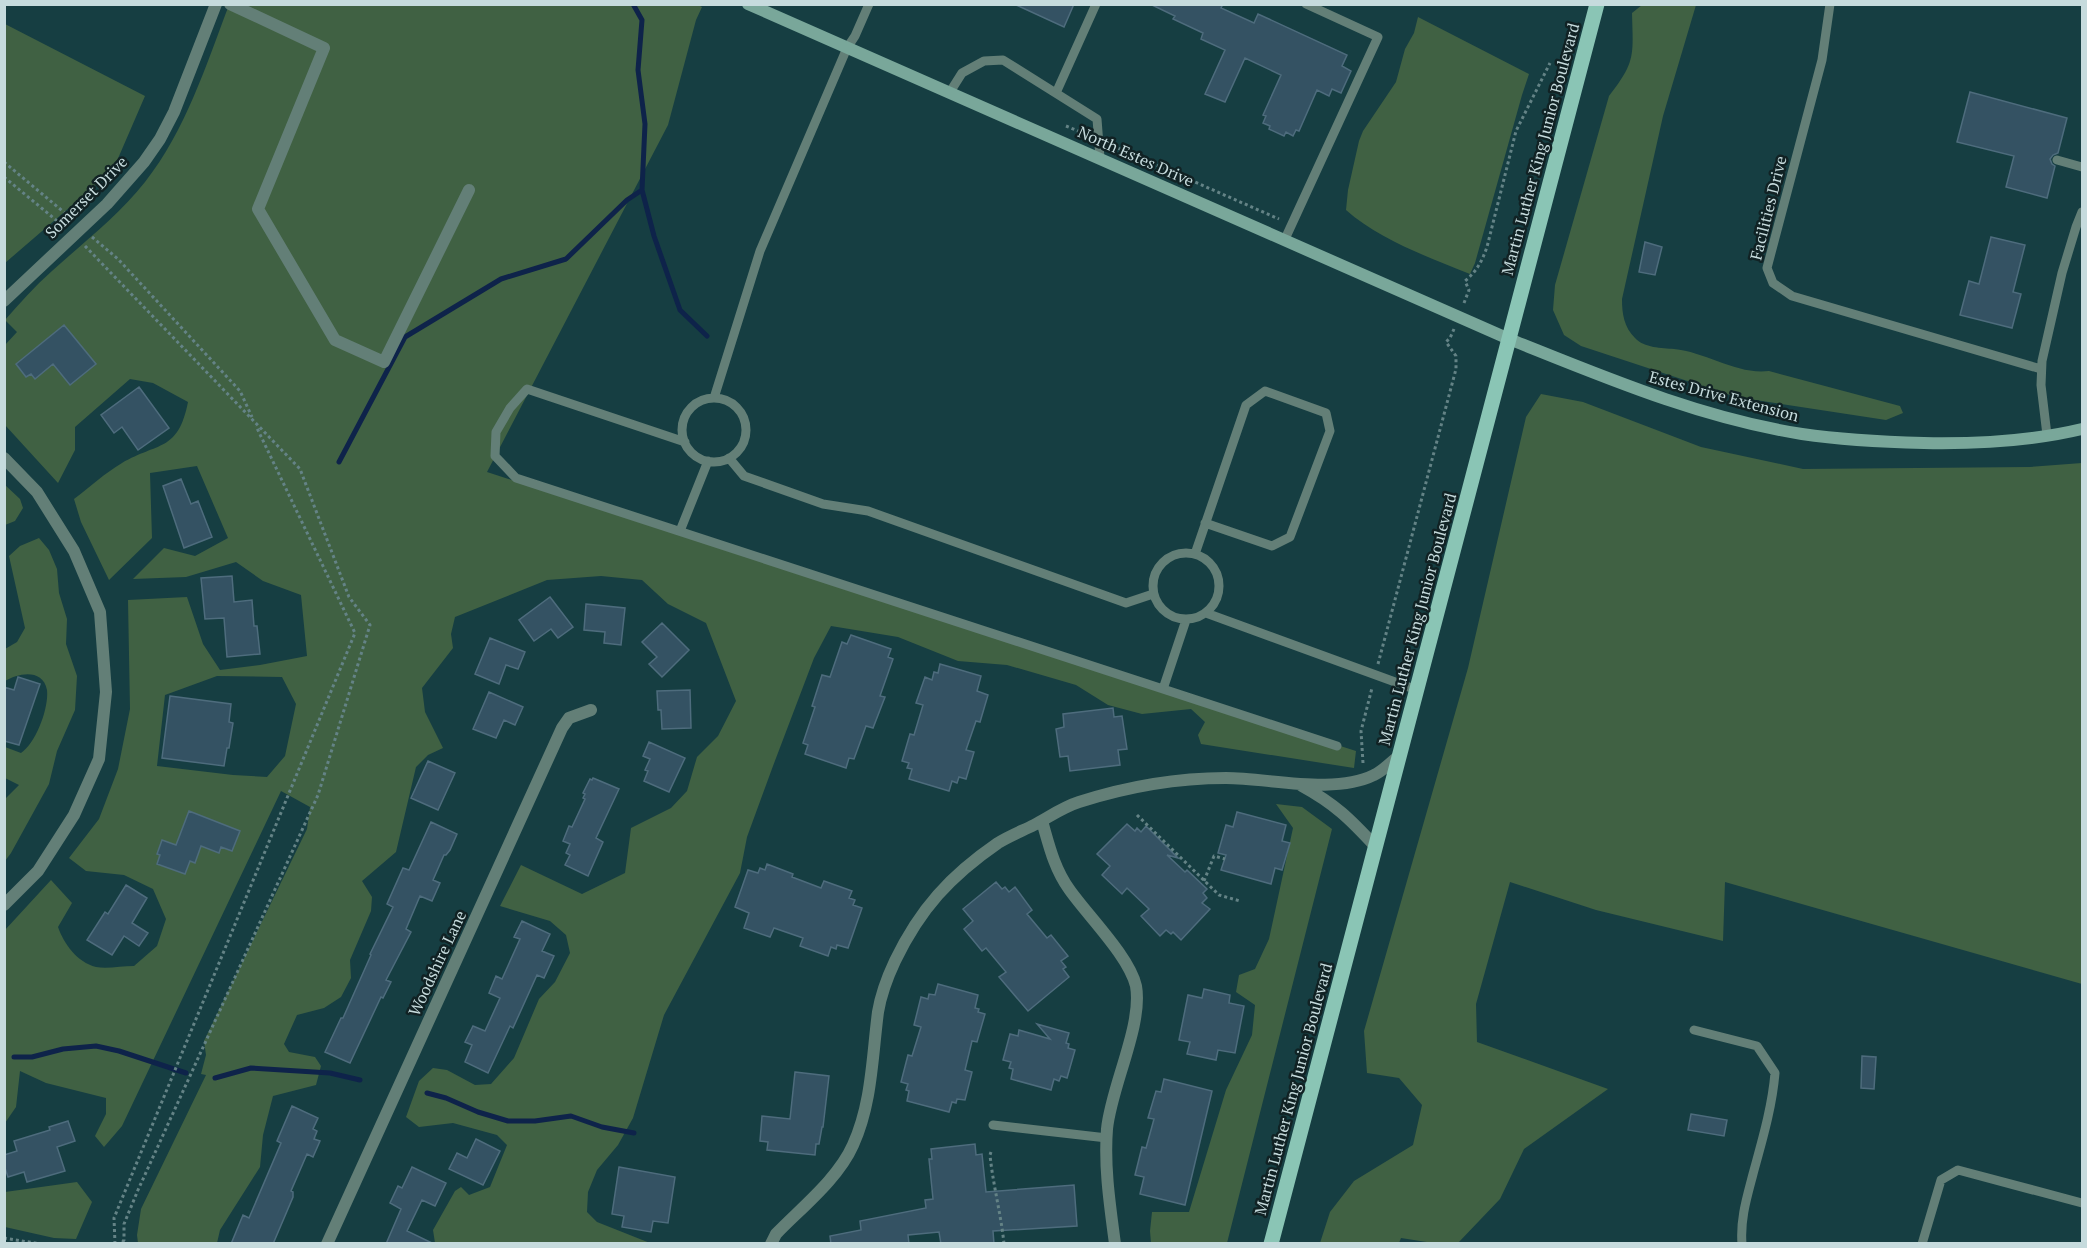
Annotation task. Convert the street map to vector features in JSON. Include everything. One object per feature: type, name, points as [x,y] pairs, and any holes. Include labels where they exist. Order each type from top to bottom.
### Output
[{"type":"main road","name":"North Estes Drive","points":[[748,4],[1509,339]]},
{"type":"main road","name":"Martin Luther King Junior Boulevard","points":[[1271,1244],[1597,4]]},
{"type":"main road","name":"Estes Drive Extension","points":[[1509,339],[1616,382],[1668,400],[1801,434],[1876,441],[1941,443],[1977,442],[2082,429]]},
{"type":"street","name":"Somerset Drive","points":[[4,301],[107,204],[144,162],[160,139],[188,77],[216,4]]},
{"type":"street","points":[[230,4],[324,48],[258,209],[335,340],[384,362],[469,190]]},
{"type":"street","points":[[4,458],[37,492],[74,551],[100,612],[106,692],[99,759],[74,815],[38,871],[4,905]]},
{"type":"street","name":"Woodshire Lane","points":[[327,1244],[562,728],[569,718],[591,710]]},
{"type":"street","points":[[771,1244],[776,1234],[822,1188],[852,1147],[869,1095],[878,1012],[884,985],[907,937],[933,898],[963,870],[999,842],[1077,803],[1136,787],[1225,778],[1301,785],[1345,783],[1375,775],[1399,756]]},
{"type":"street","points":[[1301,785],[1329,801],[1352,820],[1375,846]]},
{"type":"street","points":[[1041,821],[1057,870],[1073,895],[1120,954],[1136,986],[1137,1011],[1114,1093],[1107,1138],[1115,1244]]},
{"type":"lane","points":[[714,398],[760,251],[847,48],[869,4]]},
{"type":"lane","points":[[1056,93],[1096,4]]},
{"type":"lane","points":[[1285,239],[1378,37],[1306,4]]},
{"type":"lane","name":"Facilities Drive","points":[[1830,4],[1822,60],[1767,268],[1773,283],[1792,296],[2041,369]]},
{"type":"lane","points":[[950,92],[962,73],[984,61],[1002,60],[1097,119],[1100,158]]},
{"type":"lane","points":[[2057,160],[2082,167]]},
{"type":"lane","points":[[2047,435],[2041,369],[2062,273],[2082,212]]},
{"type":"lane","points":[[685,442],[527,389],[510,408],[496,432],[495,456],[516,478],[1337,746]]},
{"type":"lane","points":[[1194,554],[1246,405],[1265,391],[1326,413],[1330,430],[1290,537],[1272,546],[1205,523]]},
{"type":"lane","points":[[714,398],[734,405],[741,413],[746,433],[737,452],[729,458],[708,461],[690,451],[682,432],[687,412],[695,404],[714,398]]},
{"type":"lane","points":[[729,458],[744,476],[823,504],[868,511],[1126,603],[1153,594]]},
{"type":"lane","points":[[680,531],[708,461]]},
{"type":"lane","points":[[1183,553],[1194,554],[1204,558],[1218,575],[1220,585],[1218,596],[1214,606],[1197,618],[1186,620],[1175,618],[1165,613],[1157,604],[1152,582],[1162,562],[1183,553]]},
{"type":"lane","points":[[1206,613],[1417,690]]},
{"type":"lane","points":[[1163,689],[1186,620]]},
{"type":"lane","points":[[1694,1030],[1757,1046],[1775,1073],[1773,1099],[1745,1204],[1741,1229],[1742,1244]]},
{"type":"lane","points":[[993,1125],[1107,1138]]},
{"type":"lane","points":[[1922,1244],[1941,1180],[1958,1170],[2082,1203]]},
{"type":"path","points":[[1469,290],[1465,281],[1475,272],[1487,247],[1516,131],[1550,63]]},
{"type":"path","points":[[4,162],[75,222]]},
{"type":"path","points":[[4,177],[74,235],[300,469],[350,597],[370,625],[318,795],[138,1190],[124,1224],[124,1240],[121,1244]]},
{"type":"path","points":[[92,237],[118,259],[240,392],[355,633],[114,1218],[116,1244]]},
{"type":"path","points":[[1363,768],[1361,731],[1456,369],[1456,356],[1446,342],[1450,338]]},
{"type":"path","points":[[1137,815],[1219,895],[1240,901]]},
{"type":"path","points":[[1204,881],[1214,856],[1225,859]]},
{"type":"path","points":[[991,1152],[991,1169],[995,1197],[1002,1217],[1004,1244]]},
{"type":"path","points":[[4,1238],[41,1244]]},
{"type":"green space","points":[[696,4],[702,7],[696,20],[668,125],[487,472],[1356,751],[1354,768],[1201,744],[1198,735],[1205,722],[1191,709],[1142,714],[1108,705],[1076,685],[1007,665],[958,661],[898,637],[831,626],[814,658],[773,766],[747,837],[740,873],[664,1015],[633,1118],[618,1145],[597,1170],[588,1192],[587,1212],[597,1222],[650,1243],[435,1243],[433,1230],[455,1191],[461,1187],[469,1195],[490,1187],[507,1145],[497,1135],[453,1123],[419,1127],[406,1117],[419,1081],[433,1068],[447,1070],[475,1085],[491,1084],[514,1058],[539,999],[555,982],[570,953],[566,935],[550,921],[500,906],[521,865],[582,894],[625,873],[631,828],[671,808],[687,791],[697,757],[718,736],[736,701],[706,623],[668,604],[642,580],[601,576],[547,580],[455,617],[451,634],[453,648],[422,688],[425,712],[443,748],[428,755],[416,767],[396,852],[362,881],[372,897],[371,911],[350,960],[351,978],[341,997],[324,1008],[297,1015],[284,1044],[289,1052],[315,1057],[321,1066],[316,1085],[273,1096],[263,1135],[260,1167],[220,1230],[217,1243],[138,1243],[141,1209],[206,1075],[201,1074],[206,1055],[204,1041],[307,829],[310,807],[281,791],[122,1126],[104,1147],[95,1136],[106,1114],[106,1098],[46,1083],[20,1071],[16,1107],[5,1123],[5,930],[51,880],[72,903],[58,927],[68,946],[77,957],[89,965],[100,968],[134,966],[157,946],[166,919],[153,889],[124,875],[86,871],[69,858],[99,819],[118,769],[130,709],[128,600],[187,597],[203,644],[220,670],[307,656],[301,595],[263,581],[236,562],[186,577],[133,579],[164,548],[195,556],[228,538],[197,466],[150,473],[152,538],[109,580],[81,522],[74,499],[122,463],[172,438],[179,430],[188,402],[153,383],[130,379],[75,427],[75,450],[58,483],[5,425],[5,345],[17,332],[5,320],[46,277],[124,206],[145,182],[184,119],[229,5]],"holes":[[[217,676],[282,677],[296,704],[285,756],[267,777],[157,766],[165,695]]]},
{"type":"green space","points":[[1642,5],[1696,5],[1663,116],[1622,299],[1623,315],[1631,334],[1648,346],[1686,351],[1745,370],[1769,371],[1900,406],[1903,413],[1886,420],[1736,397],[1581,346],[1564,335],[1553,310],[1555,285],[1609,96],[1624,74],[1631,58],[1632,13]]},
{"type":"green space","points":[[1418,17],[1529,74],[1470,274],[1389,239],[1359,221],[1346,210],[1359,141],[1363,131],[1396,82],[1405,49],[1414,33]]},
{"type":"green space","points":[[5,24],[145,96],[113,170],[5,263]]},
{"type":"green space","points":[[1541,394],[1583,402],[1701,447],[1803,469],[2030,467],[2082,463],[2082,984],[1725,882],[1723,941],[1596,910],[1510,882],[1476,1004],[1477,1042],[1608,1089],[1524,1149],[1500,1199],[1458,1243],[1433,1243],[1401,1238],[1399,1243],[1320,1243],[1330,1212],[1354,1181],[1413,1145],[1422,1105],[1399,1078],[1367,1073],[1364,1031],[1468,668],[1526,417]]},
{"type":"green space","points":[[4,484],[20,499],[23,508],[15,521],[5,525]]},
{"type":"green space","points":[[39,538],[49,550],[57,569],[59,593],[67,619],[66,644],[77,676],[75,710],[57,751],[49,784],[5,861],[5,799],[19,785],[5,778],[5,747],[21,753],[27,748],[40,724],[47,697],[45,683],[35,675],[16,676],[5,681],[5,649],[17,642],[25,628],[9,556],[20,546]]},
{"type":"green space","points":[[1276,804],[1302,807],[1332,829],[1227,1243],[1151,1243],[1152,1212],[1189,1212],[1226,1090],[1252,1035],[1255,1005],[1236,992],[1239,975],[1255,969],[1269,939],[1293,828]]},
{"type":"green space","points":[[77,1182],[92,1202],[76,1239],[54,1238],[5,1227],[5,1192]]},
{"type":"building","points":[[1014,4],[1074,4],[1064,27]]},
{"type":"building","points":[[1150,4],[1223,4],[1221,8],[1254,23],[1258,14],[1347,55],[1342,66],[1351,71],[1341,93],[1332,89],[1329,96],[1317,90],[1299,131],[1296,130],[1293,136],[1286,132],[1284,136],[1269,129],[1270,126],[1263,123],[1266,116],[1263,115],[1281,75],[1245,58],[1225,102],[1205,94],[1225,50],[1201,39],[1203,33],[1173,19],[1175,16]]},
{"type":"building","points":[[1970,92],[2067,118],[2058,153],[2050,159],[2055,166],[2047,198],[2006,187],[2014,156],[1957,142]]},
{"type":"building","points":[[1991,237],[2025,245],[2013,292],[2021,294],[2012,328],[1960,315],[1969,281],[1979,284]]},
{"type":"building","points":[[1645,242],[1662,247],[1655,275],[1639,272]]},
{"type":"building","points":[[64,325],[96,364],[70,385],[53,364],[35,379],[31,374],[26,377],[16,364]]},
{"type":"building","points":[[139,387],[169,428],[138,450],[122,427],[114,433],[101,415]]},
{"type":"building","points":[[181,479],[191,504],[198,501],[212,537],[184,548],[163,486]]},
{"type":"building","points":[[232,576],[234,602],[252,600],[254,626],[257,626],[260,654],[227,657],[224,618],[205,619],[201,578]]},
{"type":"building","points":[[550,597],[573,627],[558,638],[551,629],[534,641],[519,620]]},
{"type":"building","points":[[586,604],[625,608],[621,645],[604,643],[605,632],[584,630]]},
{"type":"building","points":[[662,623],[689,650],[662,677],[649,664],[657,657],[642,642]]},
{"type":"building","points":[[851,635],[891,649],[888,657],[893,659],[880,696],[885,697],[873,728],[866,726],[854,759],[849,758],[846,768],[805,754],[808,745],[803,743],[815,707],[812,706],[822,675],[830,677],[842,642],[847,644]]},
{"type":"building","points":[[490,638],[525,652],[518,669],[506,665],[499,684],[475,674]]},
{"type":"building","points":[[940,664],[981,676],[977,691],[988,695],[980,722],[976,721],[966,750],[974,752],[966,779],[959,777],[957,783],[952,781],[949,791],[909,779],[912,769],[907,768],[909,763],[902,761],[910,734],[914,735],[923,705],[916,703],[925,677],[932,680],[934,672],[938,673]]},
{"type":"building","points":[[18,677],[40,684],[19,745],[4,741],[4,687],[14,690]]},
{"type":"building","points":[[690,690],[691,728],[662,729],[657,691]]},
{"type":"building","points":[[489,692],[523,707],[515,725],[504,720],[496,738],[473,729]]},
{"type":"building","points":[[170,696],[231,704],[229,722],[233,723],[224,766],[162,758]]},
{"type":"building","points":[[1113,708],[1114,717],[1122,716],[1127,749],[1118,750],[1120,765],[1070,771],[1068,756],[1060,757],[1056,729],[1064,727],[1063,714]]},
{"type":"building","points":[[649,742],[685,758],[669,792],[644,781],[648,771],[645,770],[650,759],[643,756]]},
{"type":"building","points":[[428,761],[455,773],[438,810],[411,798]]},
{"type":"building","points":[[593,778],[619,789],[596,838],[603,842],[588,876],[565,865],[570,855],[566,853],[570,844],[563,841],[585,799],[583,793],[590,779]]},
{"type":"building","points":[[189,811],[240,831],[232,851],[221,847],[219,853],[201,846],[195,863],[190,861],[185,874],[157,864],[160,855],[157,854],[162,840],[176,845]]},
{"type":"building","points":[[1237,812],[1286,825],[1282,841],[1290,843],[1282,870],[1275,868],[1271,884],[1221,870],[1226,855],[1218,853],[1226,825],[1233,827]]},
{"type":"building","points":[[431,822],[457,834],[450,850],[444,855],[433,880],[440,883],[432,901],[420,896],[406,929],[411,932],[386,980],[391,982],[383,998],[381,997],[350,1063],[325,1052],[343,1018],[393,907],[387,904],[403,868],[409,870]]},
{"type":"building","points":[[1127,824],[1135,831],[1137,828],[1141,832],[1146,826],[1178,858],[1167,855],[1207,889],[1203,893],[1207,898],[1202,903],[1210,909],[1181,940],[1173,932],[1171,934],[1166,930],[1160,936],[1141,916],[1149,909],[1127,888],[1122,894],[1102,875],[1110,866],[1097,854]]},
{"type":"building","points":[[767,864],[821,888],[824,881],[852,891],[849,898],[855,900],[853,905],[862,908],[848,948],[837,945],[836,949],[831,947],[828,956],[800,946],[803,938],[774,928],[770,937],[744,928],[749,913],[735,907],[748,870],[758,873],[760,868],[765,870]]},
{"type":"building","points":[[996,882],[1002,889],[1005,887],[1009,892],[1015,887],[1032,910],[1027,914],[1047,938],[1051,935],[1068,956],[1061,961],[1069,977],[1028,1011],[999,977],[1006,972],[986,948],[982,951],[964,929],[973,921],[963,909]]},
{"type":"building","points":[[126,885],[147,898],[132,923],[148,933],[139,946],[124,936],[112,955],[87,940],[105,912],[108,914]]},
{"type":"building","points":[[522,921],[550,934],[542,951],[554,956],[544,978],[537,975],[513,1028],[510,1026],[488,1073],[465,1062],[472,1045],[465,1042],[473,1026],[485,1031],[500,998],[489,993],[496,976],[502,979],[520,939],[514,937]]},
{"type":"building","points":[[938,984],[978,995],[975,1008],[979,1009],[978,1012],[985,1014],[977,1042],[972,1041],[965,1070],[972,1072],[965,1100],[957,1099],[956,1103],[952,1102],[949,1112],[907,1101],[908,1084],[901,1082],[908,1055],[912,1056],[921,1027],[914,1025],[921,997],[928,999],[929,994],[935,995]]},
{"type":"building","points":[[1204,989],[1230,995],[1229,1003],[1244,1006],[1235,1053],[1218,1050],[1216,1060],[1187,1054],[1190,1042],[1179,1040],[1188,995],[1202,998]]},
{"type":"building","points":[[1037,1024],[1069,1033],[1066,1043],[1069,1044],[1068,1048],[1075,1050],[1067,1078],[1061,1076],[1059,1081],[1054,1079],[1051,1090],[1011,1079],[1013,1069],[1009,1068],[1011,1062],[1003,1060],[1010,1034],[1018,1036],[1019,1030],[1050,1039]]},
{"type":"building","points":[[1862,1056],[1876,1057],[1874,1089],[1861,1088]]},
{"type":"building","points":[[795,1072],[829,1076],[823,1127],[819,1144],[816,1144],[815,1155],[767,1150],[768,1142],[760,1141],[762,1116],[790,1119]]},
{"type":"building","points":[[1164,1079],[1212,1091],[1185,1205],[1140,1194],[1144,1177],[1135,1175],[1142,1147],[1146,1148],[1154,1119],[1148,1118],[1156,1091],[1161,1092]]},
{"type":"building","points":[[292,1106],[318,1118],[313,1129],[317,1131],[314,1139],[320,1141],[313,1157],[307,1154],[291,1191],[293,1197],[273,1244],[231,1244],[243,1215],[249,1218],[281,1143],[277,1141]]},
{"type":"building","points":[[1691,1114],[1727,1120],[1724,1136],[1688,1130]]},
{"type":"building","points":[[68,1121],[75,1141],[57,1147],[65,1171],[27,1182],[24,1172],[8,1177],[4,1155],[17,1151],[14,1141],[50,1130],[49,1127]]},
{"type":"building","points":[[476,1139],[500,1151],[483,1185],[449,1169],[457,1153],[467,1158]]},
{"type":"building","points":[[975,1144],[976,1155],[982,1154],[986,1192],[1074,1185],[1077,1226],[993,1231],[994,1244],[941,1244],[939,1232],[908,1235],[909,1244],[831,1244],[830,1236],[861,1230],[860,1221],[926,1208],[925,1200],[933,1199],[929,1159],[932,1159],[931,1149]]},
{"type":"building","points":[[412,1167],[446,1183],[435,1206],[422,1200],[407,1231],[434,1244],[386,1244],[401,1209],[390,1203],[398,1186],[402,1188]]},
{"type":"building","points":[[619,1167],[675,1177],[668,1223],[653,1221],[651,1232],[622,1227],[624,1216],[612,1214]]},
{"type":"waterway","points":[[633,4],[642,20],[638,70],[645,124],[642,190],[654,236],[680,310],[707,336]]},
{"type":"waterway","points":[[339,462],[405,337],[501,279],[566,259],[627,200],[642,190]]},
{"type":"waterway","points":[[14,1057],[32,1057],[63,1049],[96,1046],[119,1051],[186,1073]]},
{"type":"waterway","points":[[215,1078],[251,1068],[330,1073],[360,1080]]},
{"type":"waterway","points":[[427,1093],[508,1121],[535,1121],[571,1116],[602,1127],[634,1133]]}]
